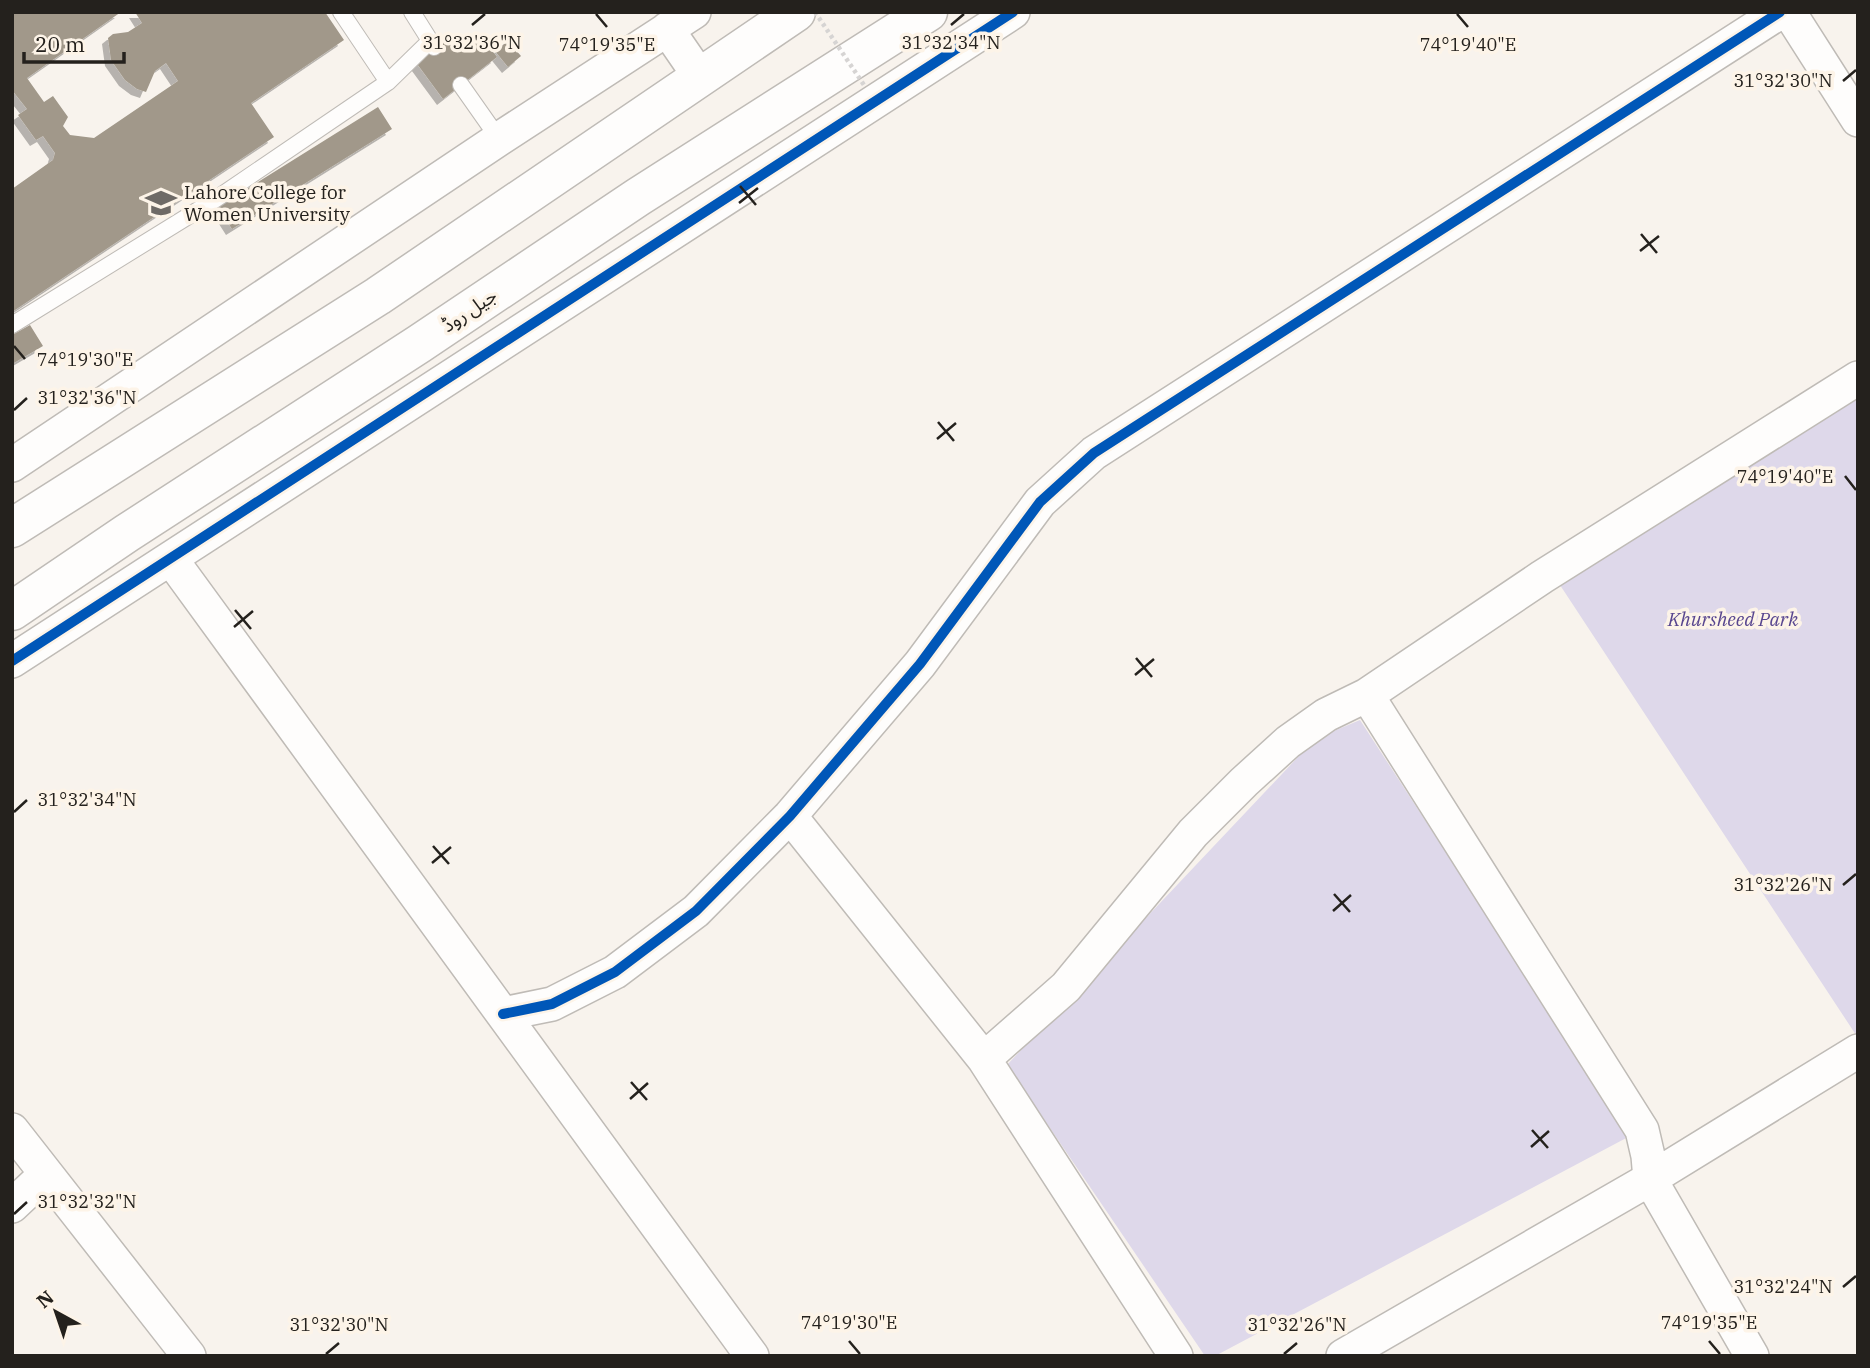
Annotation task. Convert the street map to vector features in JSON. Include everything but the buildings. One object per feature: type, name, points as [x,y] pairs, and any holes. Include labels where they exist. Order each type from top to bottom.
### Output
[{"type":"main road","points":[[12,528],[378,296],[796,12]]},
{"type":"main road","name":"جیل روڈ","points":[[12,611],[638,197],[928,12]]},
{"type":"street","points":[[12,661],[1013,12]]},
{"type":"street","points":[[503,1014],[552,1004],[615,972],[696,911],[790,816],[920,664],[1040,502],[1094,453],[1780,12]]},
{"type":"street","points":[[1789,12],[1858,120]]},
{"type":"street","points":[[12,465],[680,21],[700,77]]},
{"type":"street","points":[[984,1059],[1066,987],[1192,832],[1298,735],[1326,715],[1367,695],[1542,577],[1858,378]]},
{"type":"street","points":[[171,559],[752,1356]]},
{"type":"street","points":[[1367,695],[1642,1130],[1650,1179],[1752,1356]]},
{"type":"street","points":[[790,816],[984,1059],[1176,1356]]},
{"type":"street","points":[[1343,1356],[1650,1179],[1858,1051]]},
{"type":"street","points":[[12,1130],[189,1356]]},
{"type":"street","points":[[12,1206],[46,1174]]},
{"type":"lane","points":[[341,12],[388,82]]},
{"type":"lane","points":[[12,325],[216,199],[388,82],[432,44],[411,12]]},
{"type":"lane","points":[[461,85],[499,139]]},
{"type":"path","points":[[815,12],[864,85]]},
{"type":"green space","name":"Khursheed Park","points":[[1858,386],[1858,1038],[1558,582]]},
{"type":"green space","points":[[1360,720],[1630,1136],[1215,1356],[1205,1356],[1007,1065],[1315,739]]},
{"type":"cycle path","points":[[12,661],[1013,12]]},
{"type":"cycle path","points":[[503,1014],[552,1004],[615,972],[696,911],[790,816],[920,664],[1040,502],[1094,453],[1780,12]]},
{"type":"place","name":"Lahore College for Women University","points":[[161,203]]}]
